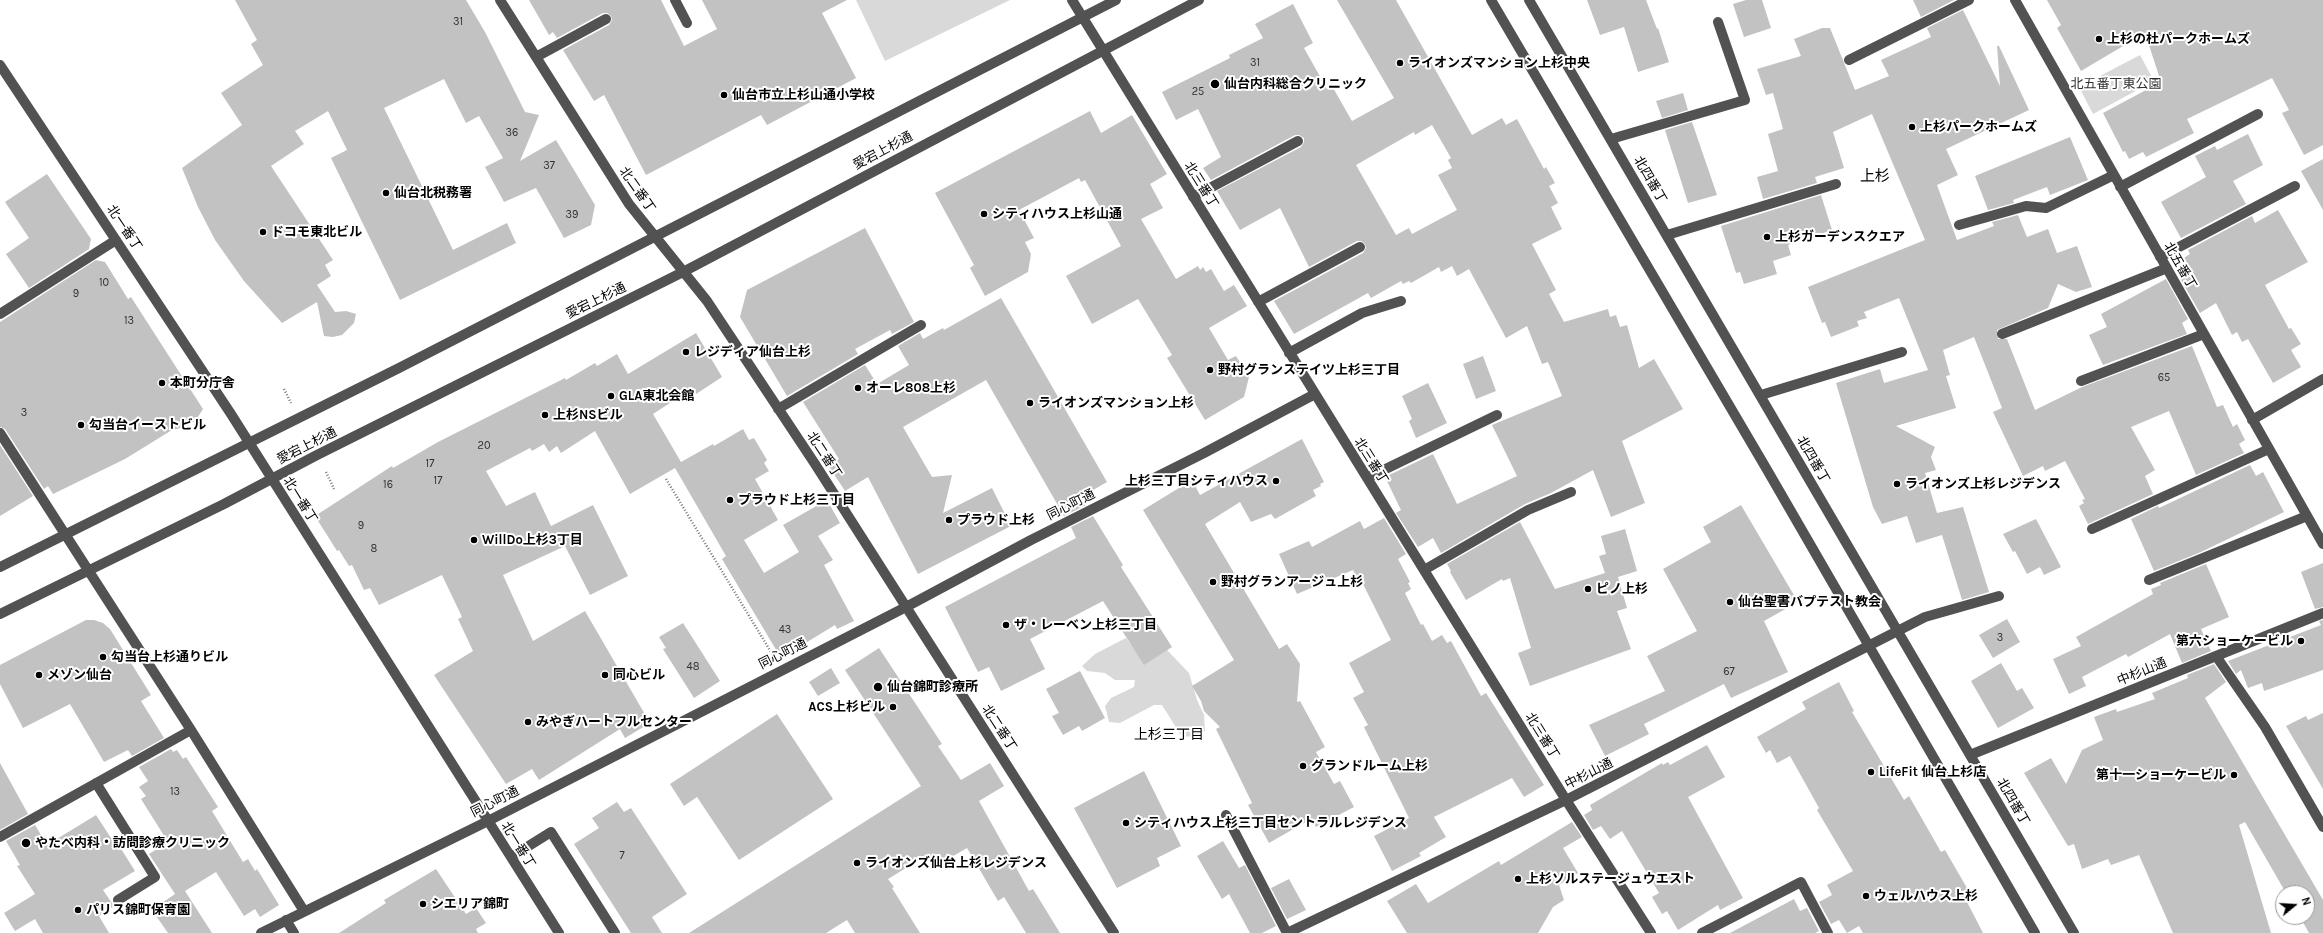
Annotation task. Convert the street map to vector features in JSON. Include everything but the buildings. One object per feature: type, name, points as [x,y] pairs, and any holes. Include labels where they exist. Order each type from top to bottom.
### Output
[{"type":"street","name":"北二番丁","points":[[500,0],[629,204],[707,301],[906,607],[1114,933]]},
{"type":"street","points":[[675,0],[687,23]]},
{"type":"street","name":"北三番丁","points":[[1072,0],[1566,800],[1651,933]]},
{"type":"street","name":"愛宕上杉通","points":[[0,567],[250,443],[656,238],[1116,0]]},
{"type":"street","name":"愛宕上杉通","points":[[0,614],[88,572],[683,272],[1199,0]]},
{"type":"street","points":[[1491,0],[1870,645],[2036,933]]},
{"type":"street","name":"北四番丁","points":[[1529,0],[2074,933]]},
{"type":"street","points":[[1849,60],[1969,0]]},
{"type":"street","name":"北五番丁","points":[[2015,0],[2323,544]]},
{"type":"street","points":[[536,57],[606,19]]},
{"type":"street","points":[[1610,139],[1745,100],[1718,22]]},
{"type":"street","name":"北一番丁","points":[[0,65],[250,443],[271,479],[559,933]]},
{"type":"street","points":[[2120,187],[2258,114]]},
{"type":"street","points":[[1193,197],[1298,141]]},
{"type":"street","points":[[1959,225],[2026,206],[2046,208],[2114,175]]},
{"type":"street","points":[[1666,235],[1836,184]]},
{"type":"street","points":[[2160,257],[2295,186]]},
{"type":"street","points":[[0,314],[116,240]]},
{"type":"street","points":[[1258,302],[1360,247]]},
{"type":"street","points":[[2002,334],[2167,268]]},
{"type":"street","points":[[1289,353],[1362,313],[1401,301]]},
{"type":"street","points":[[778,409],[921,325]]},
{"type":"street","points":[[2082,381],[2204,334]]},
{"type":"street","points":[[1760,395],[1902,352]]},
{"type":"street","points":[[2252,420],[2323,379]]},
{"type":"street","name":"同心町通","points":[[261,933],[488,820],[906,607],[1031,540],[1204,453],[1315,394]]},
{"type":"street","points":[[1367,478],[1497,415]]},
{"type":"street","points":[[0,433],[191,730],[304,911]]},
{"type":"street","points":[[2092,528],[2269,449]]},
{"type":"street","points":[[1424,570],[1528,510],[1571,492]]},
{"type":"street","points":[[2149,580],[2307,516]]},
{"type":"street","name":"中杉山通","points":[[1287,933],[1566,800],[1925,617],[1999,596]]},
{"type":"street","name":"中杉山通","points":[[1970,755],[2323,613]]},
{"type":"street","points":[[2216,656],[2265,727],[2323,827]]},
{"type":"street","points":[[0,837],[191,730]]},
{"type":"street","points":[[96,783],[155,877],[118,900]]},
{"type":"street","points":[[1226,815],[1287,933]]},
{"type":"street","points":[[511,857],[551,832],[615,933]]},
{"type":"street","points":[[1702,933],[1801,882],[1828,933]]},
{"type":"street","points":[[286,920],[294,933]]},
{"type":"path","points":[[284,389],[291,404]]},
{"type":"path","points":[[326,472],[334,489]]},
{"type":"path","points":[[666,479],[782,669]]},
{"type":"green space","points":[[856,0],[1010,0],[885,61]]},
{"type":"green space","name":"北五番丁東公園","points":[[2140,55],[2154,81],[2093,114],[2079,87]]},
{"type":"green space","points":[[1126,638],[1139,656],[1167,650],[1189,673],[1197,700],[1204,715],[1205,731],[1194,736],[1182,737],[1162,705],[1154,705],[1120,723],[1109,722],[1105,706],[1111,698],[1134,687],[1135,680],[1115,680],[1105,673],[1087,671],[1082,666],[1095,654]]},
{"type":"place","name":"上杉の杜パークホームズ","points":[[2099,39]]},
{"type":"place","name":"ライオンズマンション上杉中央","points":[[1400,63]]},
{"type":"place","name":"仙台内科総合クリニック","points":[[1215,84]]},
{"type":"place","name":"仙台市立上杉山通小学校","points":[[724,95]]},
{"type":"place","name":"上杉パークホームズ","points":[[1912,127]]},
{"type":"place","name":"仙台北税務署","points":[[386,193]]},
{"type":"place","name":"シティハウス上杉山通","points":[[984,214]]},
{"type":"place","name":"ドコモ東北ビル","points":[[263,232]]},
{"type":"place","name":"上杉ガーデンスクエア","points":[[1767,237]]},
{"type":"place","name":"レジディア仙台上杉","points":[[686,352]]},
{"type":"place","name":"野村グランステイツ上杉三丁目","points":[[1210,370]]},
{"type":"place","name":"本町分庁舎","points":[[162,383]]},
{"type":"place","name":"オーレ808上杉","points":[[858,388]]},
{"type":"place","name":"GLA東北会館","points":[[611,396]]},
{"type":"place","name":"ライオンズマンション上杉","points":[[1030,403]]},
{"type":"place","name":"上杉NSビル","points":[[545,415]]},
{"type":"place","name":"勾当台イーストビル","points":[[81,425]]},
{"type":"place","name":"上杉三丁目シティハウス","points":[[1276,481]]},
{"type":"place","name":"ライオンズ上杉レジデンス","points":[[1897,484]]},
{"type":"place","name":"プラウド上杉三丁目","points":[[730,500]]},
{"type":"place","name":"プラウド上杉","points":[[949,520]]},
{"type":"place","name":"WillDo上杉3丁目","points":[[474,540]]},
{"type":"place","name":"野村グランアージュ上杉","points":[[1213,582]]},
{"type":"place","name":"ピノ上杉","points":[[1588,589]]},
{"type":"place","name":"仙台聖書バプテスト教会","points":[[1730,602]]},
{"type":"place","name":"ザ・レーベン上杉三丁目","points":[[1006,625]]},
{"type":"place","name":"第六ショーケービル","points":[[2301,641]]},
{"type":"place","name":"勾当台上杉通りビル","points":[[103,657]]},
{"type":"place","name":"メゾン仙台","points":[[39,675]]},
{"type":"place","name":"同心ビル","points":[[605,675]]},
{"type":"place","name":"仙台錦町診療所","points":[[878,687]]},
{"type":"place","name":"ACS上杉ビル","points":[[893,707]]},
{"type":"place","name":"みやぎハートフルセンター","points":[[528,722]]},
{"type":"place","name":"グランドルーム上杉","points":[[1303,766]]},
{"type":"place","name":"LifeFit 仙台上杉店","points":[[1871,772]]},
{"type":"place","name":"第十一ショーケービル","points":[[2234,775]]},
{"type":"place","name":"シティハウス上杉三丁目セントラルレジデンス","points":[[1126,823]]},
{"type":"place","name":"やたべ内科・訪問診療クリニック","points":[[26,843]]},
{"type":"place","name":"ライオンズ仙台上杉レジデンス","points":[[857,863]]},
{"type":"place","name":"上杉ソルステージュウエスト","points":[[1518,879]]},
{"type":"place","name":"ウェルハウス上杉","points":[[1866,896]]},
{"type":"place","name":"シエリア錦町","points":[[423,904]]},
{"type":"place","name":"パリス錦町保育園","points":[[78,910]]},
{"type":"district","name":"上杉","points":[[1875,177]]},
{"type":"district","name":"上杉三丁目","points":[[1169,735]]}]
